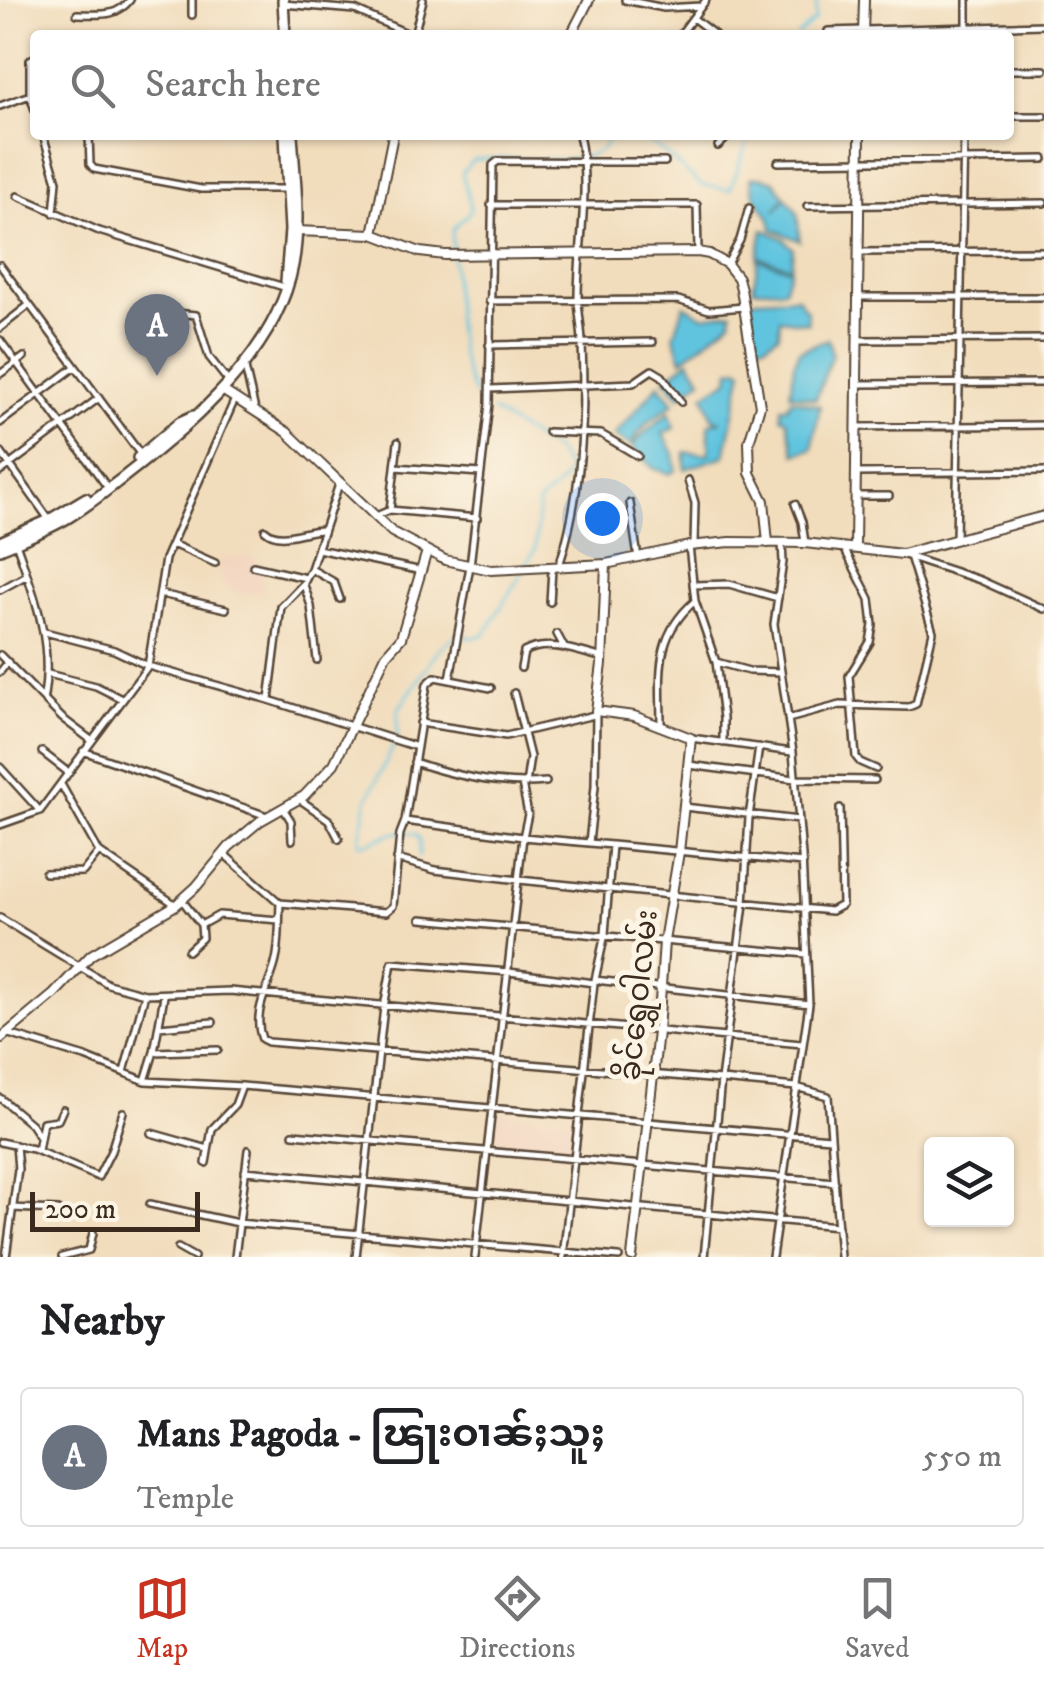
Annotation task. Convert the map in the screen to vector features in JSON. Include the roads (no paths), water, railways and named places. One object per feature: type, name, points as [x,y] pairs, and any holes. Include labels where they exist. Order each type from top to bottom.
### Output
[{"type":"main road","points":[[281,1],[282,30]]},
{"type":"main road","points":[[285,285],[289,140]]},
{"type":"main road","points":[[1,545],[49,520],[188,427],[268,330],[292,268],[296,231],[289,140]]},
{"type":"main road","points":[[1,545],[16,543],[70,517],[144,458]]},
{"type":"street","points":[[78,14],[111,15],[130,0]]},
{"type":"street","points":[[192,0],[192,14]]},
{"type":"street","points":[[414,30],[423,0]]},
{"type":"street","points":[[575,30],[589,0]]},
{"type":"street","points":[[625,0],[664,8],[704,3]]},
{"type":"street","points":[[863,30],[864,0]]},
{"type":"street","points":[[967,30],[968,0]]},
{"type":"street","points":[[281,1],[354,10],[400,30]]},
{"type":"street","points":[[684,30],[704,3]]},
{"type":"street","points":[[693,18],[709,30]]},
{"type":"street","points":[[898,30],[1044,25]]},
{"type":"street","points":[[0,106],[30,95],[30,62]]},
{"type":"street","points":[[1014,70],[1044,70]]},
{"type":"street","points":[[1014,116],[1044,116]]},
{"type":"street","points":[[45,140],[57,181],[54,214]]},
{"type":"street","points":[[89,140],[90,164],[94,169],[201,189],[289,190]]},
{"type":"street","points":[[373,234],[391,140]]},
{"type":"street","points":[[550,602],[580,470],[579,140]]},
{"type":"street","points":[[718,146],[725,140]]},
{"type":"street","points":[[855,548],[860,140]]},
{"type":"street","points":[[956,539],[964,140]]},
{"type":"street","points":[[450,679],[470,566],[489,408],[495,162],[581,158],[665,162]]},
{"type":"street","points":[[778,162],[1044,159]]},
{"type":"street","points":[[18,196],[99,231],[285,285]]},
{"type":"street","points":[[808,206],[1044,203]]},
{"type":"street","points":[[491,206],[697,205],[698,252]]},
{"type":"street","points":[[727,264],[750,208]]},
{"type":"street","points":[[296,231],[373,234],[420,252],[453,255],[698,252],[727,264],[738,278],[745,307],[760,406],[749,442],[750,474],[764,501],[768,544]]},
{"type":"street","points":[[858,252],[1044,251]]},
{"type":"street","points":[[0,265],[144,458]]},
{"type":"street","points":[[857,297],[1044,296]]},
{"type":"street","points":[[489,302],[678,300],[709,310],[745,307]]},
{"type":"street","points":[[0,328],[29,305]]},
{"type":"street","points":[[144,310],[196,315],[209,357],[235,399],[287,432],[392,532],[427,551],[470,566],[555,569],[606,564],[691,546],[805,543],[906,555],[980,580],[1044,608]]},
{"type":"street","points":[[857,340],[1044,338]]},
{"type":"street","points":[[0,340],[105,484]]},
{"type":"street","points":[[490,346],[653,342]]},
{"type":"street","points":[[0,374],[24,356]]},
{"type":"street","points":[[244,363],[255,413]]},
{"type":"street","points":[[0,423],[76,367]]},
{"type":"street","points":[[490,389],[633,383],[652,370],[662,376],[681,402]]},
{"type":"street","points":[[857,384],[1044,383]]},
{"type":"street","points":[[0,472],[99,398]]},
{"type":"street","points":[[0,824],[40,812],[148,666],[165,559],[235,399]]},
{"type":"street","points":[[856,427],[1044,426]]},
{"type":"street","points":[[548,432],[601,434],[638,456]]},
{"type":"street","points":[[390,510],[398,442]]},
{"type":"street","points":[[0,451],[49,520]]},
{"type":"street","points":[[395,467],[481,473]]},
{"type":"street","points":[[856,473],[1044,472]]},
{"type":"street","points":[[269,700],[281,607],[305,581],[340,480]]},
{"type":"street","points":[[688,480],[695,503],[691,546],[695,600],[716,662],[724,718],[722,742]]},
{"type":"street","points":[[856,496],[889,496]]},
{"type":"street","points":[[630,503],[638,558]]},
{"type":"street","points":[[795,504],[805,543]]},
{"type":"street","points":[[376,516],[390,510],[476,518]]},
{"type":"street","points":[[906,555],[1044,516]]},
{"type":"street","points":[[265,530],[281,537],[322,530]]},
{"type":"street","points":[[16,543],[45,632],[48,674],[44,696]]},
{"type":"street","points":[[772,1257],[809,1004],[796,779],[774,624],[782,543]]},
{"type":"street","points":[[172,544],[216,563]]},
{"type":"street","points":[[844,548],[870,600],[870,642],[850,676],[850,706],[856,757],[876,768]]},
{"type":"street","points":[[317,549],[422,571]]},
{"type":"street","points":[[4,1036],[90,955],[179,902],[224,854],[267,816],[299,799],[334,764],[386,655],[400,638],[427,551]]},
{"type":"street","points":[[788,720],[840,705],[916,704],[933,632],[906,555]]},
{"type":"street","points":[[590,843],[606,564]]},
{"type":"street","points":[[254,566],[305,581]]},
{"type":"street","points":[[310,569],[334,582],[340,598]]},
{"type":"street","points":[[0,590],[27,575]]},
{"type":"street","points":[[305,581],[317,660]]},
{"type":"street","points":[[694,584],[730,584],[779,598]]},
{"type":"street","points":[[159,594],[226,610]]},
{"type":"street","points":[[662,727],[661,656],[676,617],[695,600]]},
{"type":"street","points":[[45,632],[114,650],[148,666],[417,747]]},
{"type":"street","points":[[557,634],[564,647]]},
{"type":"street","points":[[521,668],[526,650],[564,647],[603,658]]},
{"type":"street","points":[[0,654],[62,718],[91,740]]},
{"type":"street","points":[[0,672],[8,662]]},
{"type":"street","points":[[716,662],[748,671],[781,672]]},
{"type":"street","points":[[48,674],[96,686],[122,698]]},
{"type":"street","points":[[224,854],[280,903],[390,910],[426,684],[436,677],[491,688]]},
{"type":"street","points":[[475,1257],[528,814],[524,784],[530,757],[514,693]]},
{"type":"street","points":[[420,724],[506,736],[595,713],[634,716],[691,738],[793,752]]},
{"type":"street","name":"ခိုင်ရွှေဝါလမ်း","points":[[632,1257],[658,1032],[664,941],[680,852],[691,738]]},
{"type":"street","points":[[704,1257],[744,904],[748,817],[759,748]]},
{"type":"street","points":[[42,752],[69,774]]},
{"type":"street","points":[[82,752],[267,816]]},
{"type":"street","points":[[414,762],[437,770],[524,784],[546,782]]},
{"type":"street","points":[[688,764],[796,779],[875,780]]},
{"type":"street","points":[[0,766],[40,812]]},
{"type":"street","points":[[62,786],[99,852],[179,902],[201,926],[202,938],[188,951]]},
{"type":"street","points":[[299,799],[329,820],[339,838]]},
{"type":"street","points":[[283,808],[291,821],[292,840]]},
{"type":"street","points":[[684,808],[799,820]]},
{"type":"street","points":[[397,858],[435,870],[832,911],[842,905],[840,808]]},
{"type":"street","points":[[402,827],[802,864]]},
{"type":"street","points":[[564,1254],[589,1025],[605,934],[612,845]]},
{"type":"street","points":[[45,873],[84,872],[99,852]]},
{"type":"street","points":[[280,903],[276,963],[263,994],[258,1031],[262,1039],[796,1087],[828,1096],[840,1257]]},
{"type":"street","points":[[201,926],[219,915],[279,920]]},
{"type":"street","points":[[0,918],[108,984],[145,994],[230,990],[802,1044]]},
{"type":"street","points":[[421,918],[806,954]]},
{"type":"street","points":[[356,1257],[392,963],[809,1004]]},
{"type":"street","points":[[124,1072],[145,994]]},
{"type":"street","points":[[145,1081],[164,994]]},
{"type":"street","points":[[158,1027],[213,1022]]},
{"type":"street","points":[[4,1036],[145,1081],[242,1086],[830,1138]]},
{"type":"street","points":[[154,1052],[218,1050]]},
{"type":"street","points":[[206,1163],[212,1129],[235,1104],[242,1086]]},
{"type":"street","points":[[0,1098],[31,1124],[39,1136]]},
{"type":"street","points":[[38,1151],[43,1122],[58,1120],[63,1109]]},
{"type":"street","points":[[0,1142],[38,1151],[98,1177],[123,1112]]},
{"type":"street","points":[[151,1133],[208,1149]]},
{"type":"street","points":[[292,1134],[835,1182]]},
{"type":"street","points":[[6,1257],[18,1169],[16,1145]]},
{"type":"street","points":[[236,1257],[248,1150]]},
{"type":"street","points":[[245,1172],[838,1226]]},
{"type":"street","points":[[150,1204],[238,1223],[619,1257]]},
{"type":"street","points":[[12,1208],[58,1210]]},
{"type":"street","points":[[62,1257],[89,1250],[93,1233]]},
{"type":"street","points":[[178,1248],[194,1257]]},
{"type":"water","points":[[751,178],[774,181],[785,197],[775,211],[786,198],[797,212],[800,241],[772,229],[752,188]]},
{"type":"water","points":[[763,229],[784,239],[793,249],[791,267],[758,257]]},
{"type":"water","points":[[758,259],[791,269],[784,289],[753,289]]},
{"type":"water","points":[[797,297],[807,311],[808,323],[780,319],[779,334],[766,344],[757,345],[748,310],[754,299]]},
{"type":"water","points":[[684,305],[703,316],[732,312],[731,321],[682,360],[674,336]]},
{"type":"water","points":[[828,339],[832,354],[816,399],[790,394],[799,351]]},
{"type":"water","points":[[689,360],[702,379],[680,396],[665,379]]},
{"type":"water","points":[[730,370],[743,370],[725,456],[685,469],[685,452],[709,454],[709,423],[721,421],[713,419],[704,395],[729,379]]},
{"type":"water","points":[[659,384],[674,403],[646,424],[630,445],[614,436]]},
{"type":"water","points":[[792,399],[820,406],[812,449],[795,454],[787,420],[781,417],[782,407],[787,407]]},
{"type":"water","points":[[669,412],[675,428],[663,433],[674,454],[676,470],[670,474],[654,469],[632,447]]},
{"type":"waterway","points":[[804,30],[815,20],[817,0]]},
{"type":"waterway","points":[[485,406],[466,374],[457,326],[452,233],[471,208],[462,173],[473,160],[587,156],[602,150],[607,140]]},
{"type":"waterway","points":[[646,140],[701,185],[730,190],[748,140]]},
{"type":"waterway","points":[[419,856],[420,840],[416,834],[397,832],[369,843],[359,841],[367,800],[397,739],[398,710],[439,649],[458,634],[473,638],[485,634],[535,550],[539,502],[562,482],[569,470],[556,452],[492,411]]},
{"type":"place","name":"Mans Pagoda - ၽြႃးဝၢၼ်ႈသူႈ","points":[[157,376]]}]
